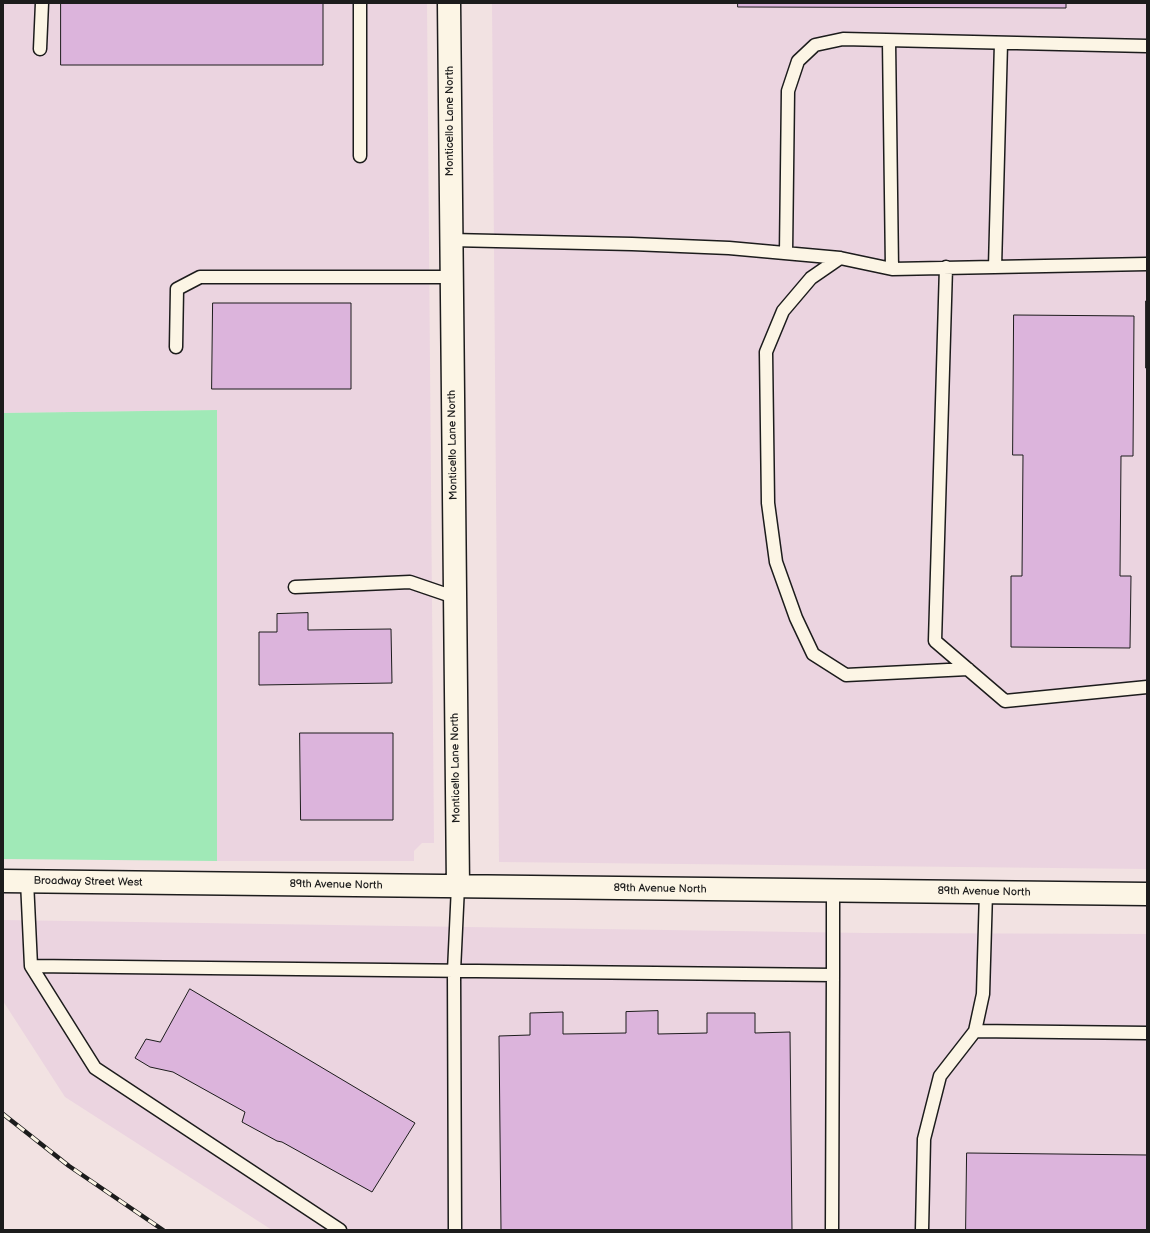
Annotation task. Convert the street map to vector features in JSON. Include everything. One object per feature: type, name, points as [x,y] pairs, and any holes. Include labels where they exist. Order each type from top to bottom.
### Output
[{"type":"street","name":"Monticello Lane North","points":[[449,3],[458,886]]},
{"type":"street","name":"Broadway Street West","points":[[3,881],[174,884]]},
{"type":"street","name":"89th Avenue North","points":[[174,884],[1147,894]]},
{"type":"lane","points":[[40,49],[42,3]]},
{"type":"lane","points":[[360,3],[360,156]]},
{"type":"lane","points":[[786,253],[788,91],[798,61],[815,45],[843,39],[1147,46]]},
{"type":"lane","points":[[889,40],[892,268]]},
{"type":"lane","points":[[995,267],[1001,43]]},
{"type":"lane","points":[[451,240],[632,244],[729,248],[840,258],[892,268],[1147,264]]},
{"type":"lane","points":[[840,258],[810,278],[783,311],[766,352],[768,504],[776,562],[796,618],[813,654],[846,675],[968,669]]},
{"type":"lane","points":[[946,267],[935,641],[1005,702],[1147,687]]},
{"type":"lane","points":[[176,348],[177,289],[200,277],[451,277]]},
{"type":"lane","points":[[295,587],[410,582],[454,597]]},
{"type":"lane","points":[[27,881],[31,966],[94,1068],[340,1230]]},
{"type":"lane","points":[[455,1230],[454,971],[458,886]]},
{"type":"lane","points":[[832,1230],[833,891]]},
{"type":"lane","points":[[922,1230],[924,1139],[940,1076],[975,1031],[983,994],[986,892]]},
{"type":"lane","points":[[31,966],[833,975]]},
{"type":"lane","points":[[975,1031],[1147,1033]]},
{"type":"shaded area","points":[[3,3],[427,3],[434,843],[422,843],[414,851],[414,861],[217,861],[217,410],[3,413]]},
{"type":"shaded area","points":[[492,3],[1147,3],[1147,869],[499,862]]},
{"type":"shaded area","points":[[3,920],[865,933],[1147,934],[1147,1230],[272,1230],[65,1097],[3,1001]]},
{"type":"green space","points":[[217,410],[217,861],[3,859],[3,413]]},
{"type":"building","points":[[61,3],[323,3],[323,65],[61,65]]},
{"type":"building","points":[[738,3],[1066,3],[1066,8],[738,7]]},
{"type":"building","points":[[1147,301],[1147,368],[1146,368]]},
{"type":"building","points":[[213,303],[351,303],[351,389],[212,389]]},
{"type":"building","points":[[1014,315],[1134,316],[1133,456],[1121,456],[1120,576],[1131,576],[1130,648],[1011,647],[1011,576],[1022,576],[1023,455],[1013,455]]},
{"type":"building","points":[[308,613],[308,630],[391,629],[392,683],[259,685],[259,632],[277,632],[277,614]]},
{"type":"building","points":[[300,733],[393,733],[393,820],[301,820]]},
{"type":"building","points":[[190,989],[415,1123],[372,1192],[282,1142],[277,1141],[242,1122],[245,1112],[173,1072],[150,1067],[135,1058],[146,1039],[160,1042]]},
{"type":"building","points":[[658,1011],[658,1034],[707,1033],[707,1013],[755,1013],[755,1033],[790,1032],[792,1230],[501,1230],[499,1036],[530,1035],[530,1013],[563,1012],[563,1034],[626,1033],[626,1012]]},
{"type":"building","points":[[967,1153],[1147,1155],[1147,1230],[966,1230]]},
{"type":"railway","points":[[3,1114],[69,1166],[163,1230]]}]
